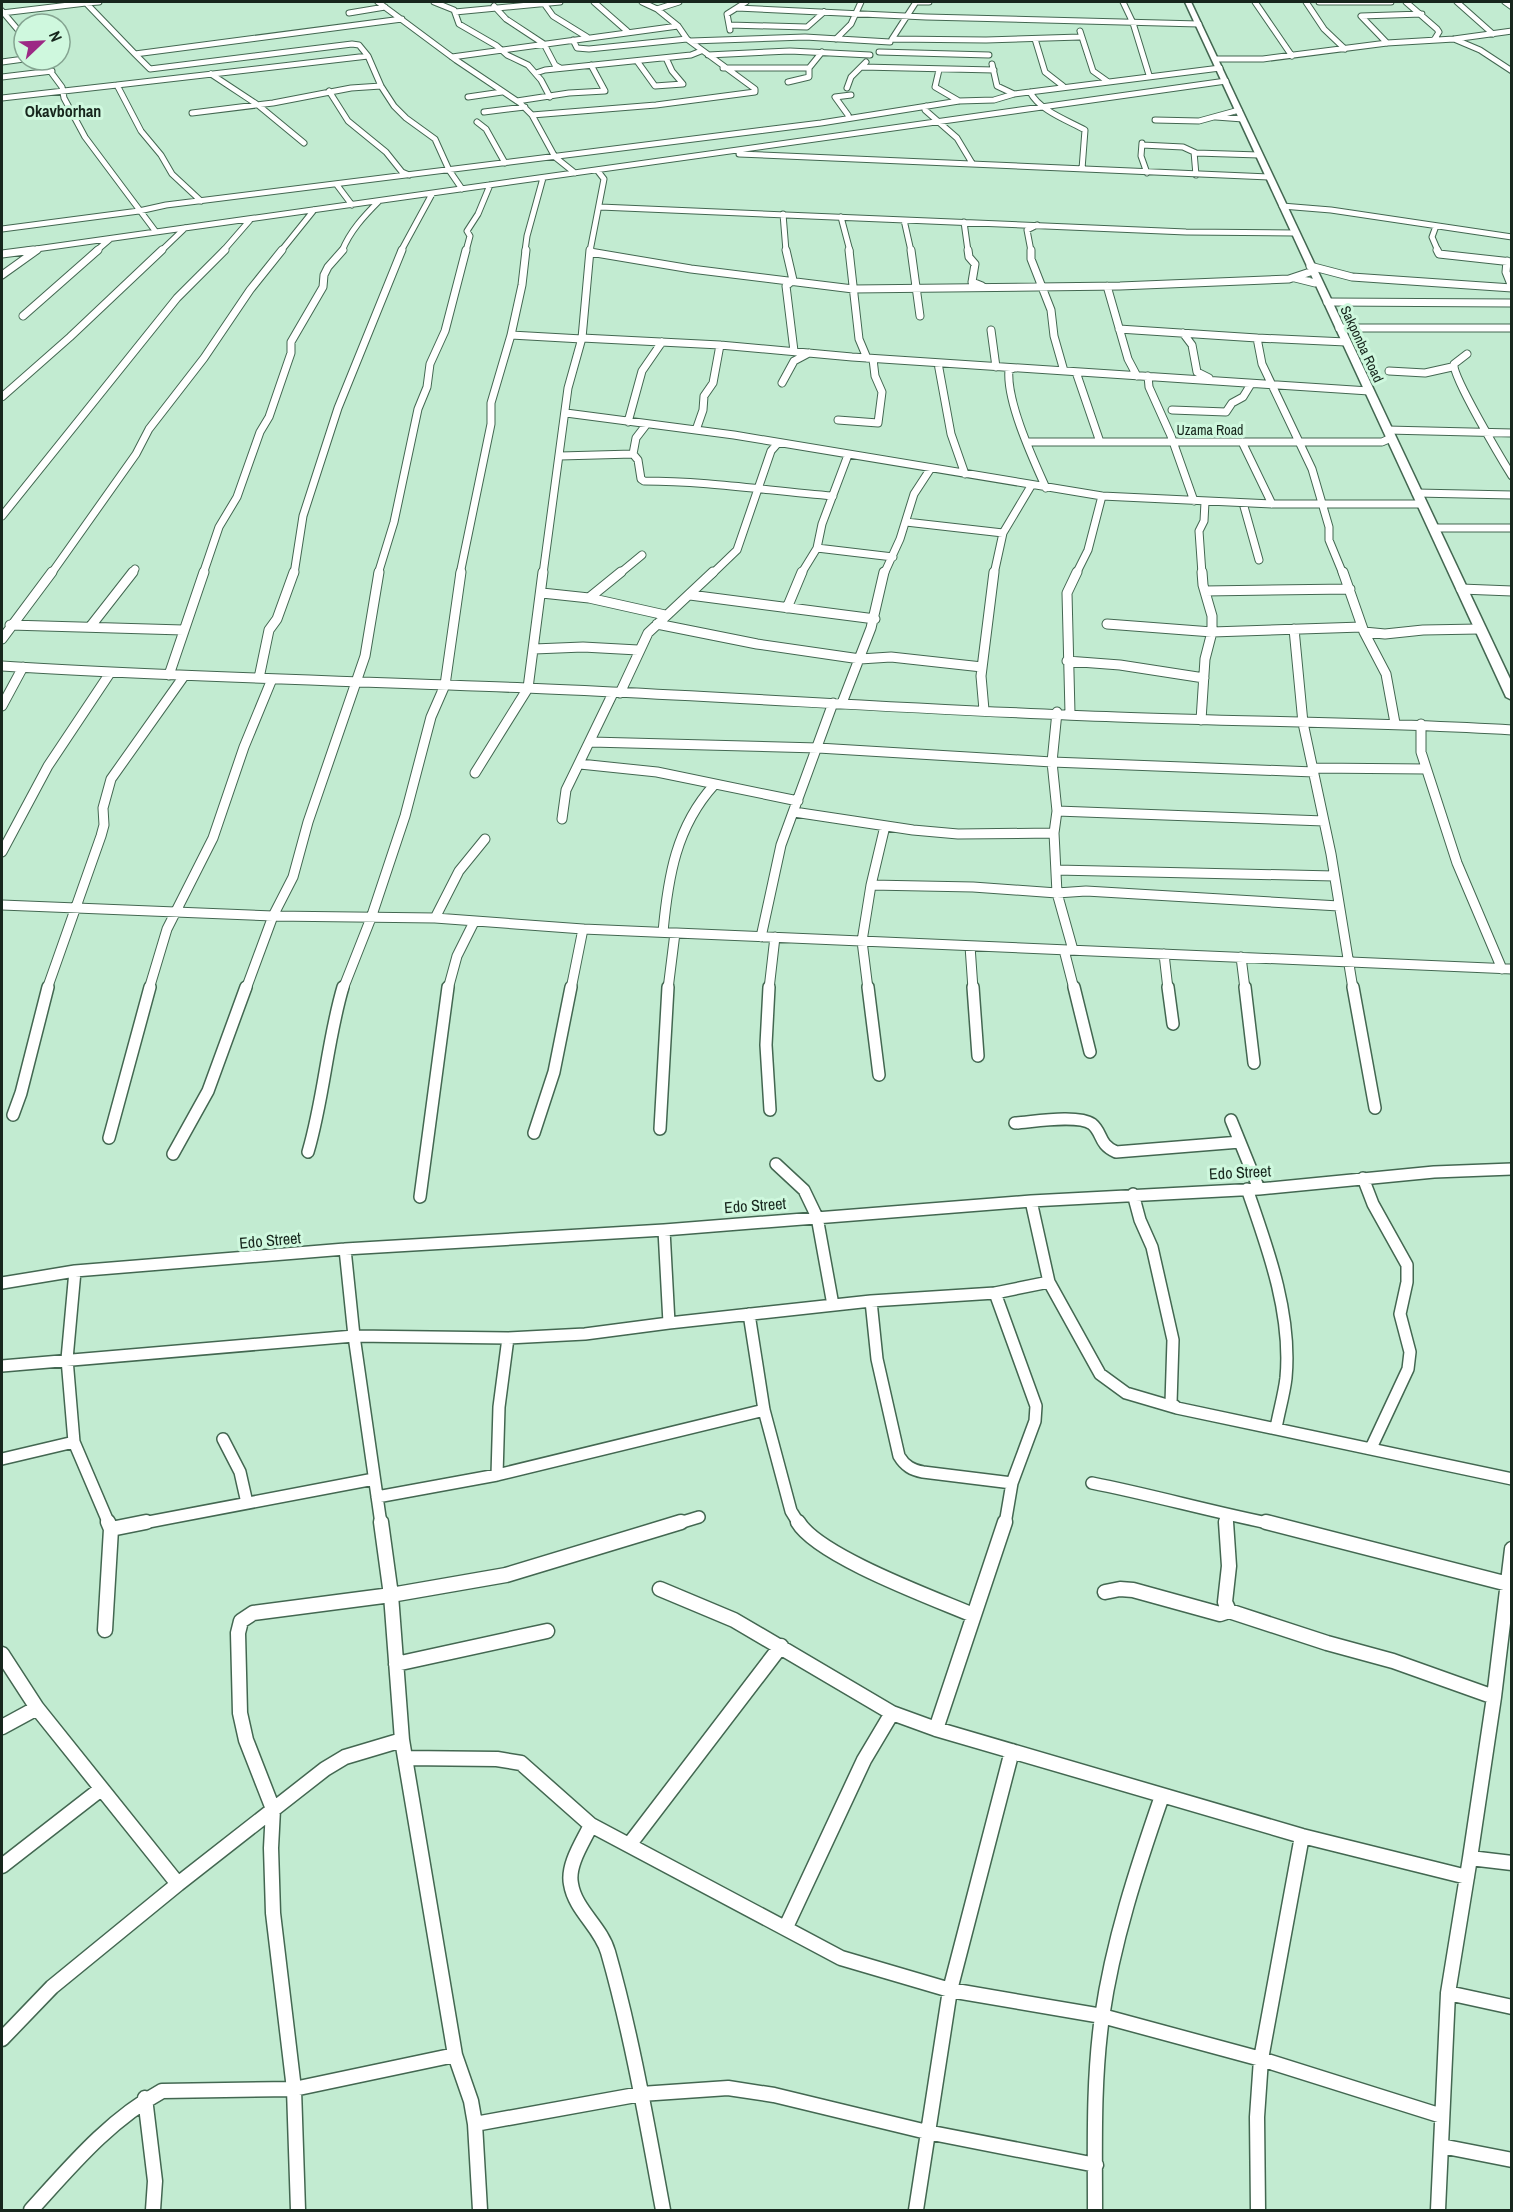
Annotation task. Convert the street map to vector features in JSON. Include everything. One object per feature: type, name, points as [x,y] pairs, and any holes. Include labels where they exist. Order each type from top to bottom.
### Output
[{"type":"main road","name":"Sakponba Road","points":[[1188,2],[1512,697]]},
{"type":"street","points":[[2,13],[99,2]]},
{"type":"street","points":[[378,2],[525,107],[532,115],[554,157],[564,168],[576,173]]},
{"type":"street","points":[[434,2],[455,12],[560,2]]},
{"type":"street","points":[[490,2],[506,19],[544,44],[555,65],[560,68]]},
{"type":"street","points":[[544,2],[553,16],[588,37]]},
{"type":"street","points":[[594,2],[627,31]]},
{"type":"street","points":[[532,115],[656,105],[755,92],[755,89],[701,51],[678,26],[657,9],[642,2]]},
{"type":"street","points":[[657,9],[679,2]]},
{"type":"street","points":[[731,39],[727,14],[746,2]]},
{"type":"street","points":[[836,39],[851,24],[861,2]]},
{"type":"street","points":[[879,52],[891,40],[917,2],[929,2]]},
{"type":"street","points":[[1123,2],[1133,23],[1149,75]]},
{"type":"street","points":[[1255,2],[1292,56]]},
{"type":"street","points":[[1305,2],[1324,29],[1346,49]]},
{"type":"street","points":[[1319,2],[1391,2]]},
{"type":"street","points":[[1406,2],[1422,14],[1439,32],[1434,40]]},
{"type":"street","points":[[1457,2],[1493,34]]},
{"type":"street","points":[[1505,2],[1512,7]]},
{"type":"street","points":[[86,3],[150,69],[359,45],[368,56],[381,86],[394,106],[435,140],[462,189]]},
{"type":"street","points":[[349,13],[385,7]]},
{"type":"street","points":[[736,8],[771,12],[1199,24]]},
{"type":"street","points":[[455,12],[455,18],[459,24],[507,55],[528,65],[536,73],[550,97]]},
{"type":"street","points":[[729,25],[807,27],[824,12]]},
{"type":"street","points":[[1388,43],[1361,16],[1422,14]]},
{"type":"street","points":[[135,54],[402,19]]},
{"type":"street","points":[[1079,22],[1080,37],[1094,71],[1113,91],[1124,95]]},
{"type":"street","points":[[452,57],[627,31],[678,26]]},
{"type":"street","points":[[2,230],[17,233],[201,201],[693,139],[959,101],[994,100],[1014,94],[1218,63],[1512,31]]},
{"type":"street","points":[[573,40],[579,49],[589,49],[731,39],[986,40],[1080,37]]},
{"type":"street","points":[[1035,39],[1041,70],[1053,82],[1065,87]]},
{"type":"street","points":[[1454,39],[1480,50],[1510,68]]},
{"type":"street","points":[[986,40],[997,86],[1014,94]]},
{"type":"street","points":[[536,73],[560,68],[697,54],[701,51]]},
{"type":"street","points":[[708,55],[822,52],[870,55],[879,52],[989,55]]},
{"type":"street","points":[[788,82],[809,77],[809,68],[822,52]]},
{"type":"street","points":[[847,88],[851,77],[870,55]]},
{"type":"street","points":[[2,98],[368,56]]},
{"type":"street","points":[[637,61],[654,86],[684,83],[674,75],[666,58]]},
{"type":"street","points":[[517,101],[605,91],[591,65]]},
{"type":"street","points":[[862,67],[994,70]]},
{"type":"street","points":[[723,68],[809,68]]},
{"type":"street","points":[[939,70],[935,87],[959,101]]},
{"type":"street","points":[[2,76],[35,72]]},
{"type":"street","points":[[53,72],[62,87],[61,92],[70,115],[156,232]]},
{"type":"street","points":[[211,74],[258,105],[304,143]]},
{"type":"street","points":[[2,254],[1226,81]]},
{"type":"street","points":[[117,85],[141,131],[161,155],[172,174],[201,201]]},
{"type":"street","points":[[192,113],[258,105],[329,91],[381,86]]},
{"type":"street","points":[[329,91],[348,121],[386,152],[402,172],[409,176]]},
{"type":"street","points":[[468,97],[502,92]]},
{"type":"street","points":[[1030,92],[1032,98],[1043,107],[1068,123],[1085,130],[1082,137],[1084,151],[1082,169]]},
{"type":"street","points":[[848,115],[836,97],[851,95]]},
{"type":"street","points":[[926,106],[925,110],[957,138],[972,163]]},
{"type":"street","points":[[484,112],[525,107]]},
{"type":"street","points":[[1155,120],[1188,120],[1241,114]]},
{"type":"street","points":[[774,123],[832,115],[860,116]]},
{"type":"street","points":[[477,122],[486,129],[505,163]]},
{"type":"street","points":[[693,139],[718,152],[1269,177]]},
{"type":"street","points":[[652,144],[663,148]]},
{"type":"street","points":[[1148,173],[1141,156],[1142,144],[1183,147],[1194,153],[1259,155]]},
{"type":"street","points":[[673,153],[684,157]]},
{"type":"street","points":[[1194,153],[1196,175]]},
{"type":"street","points":[[475,773],[528,688],[568,388],[582,339],[590,252],[604,179],[597,170]]},
{"type":"street","points":[[308,1152],[319,1114],[334,1017],[345,981],[371,918],[405,816],[431,717],[445,686],[464,547],[475,506],[491,424],[491,403],[511,334],[522,285],[528,236],[543,178]]},
{"type":"street","points":[[337,185],[352,205]]},
{"type":"street","points":[[173,1154],[208,1091],[273,916],[293,877],[308,822],[365,656],[375,586],[397,511],[418,409],[427,387],[430,364],[445,331],[470,236],[467,231],[478,214],[490,185]]},
{"type":"street","points":[[260,678],[269,630],[277,620],[293,577],[293,565],[303,516],[338,408],[405,242],[432,194]]},
{"type":"street","points":[[169,675],[219,527],[237,497],[260,432],[269,417],[290,358],[291,342],[323,287],[324,275],[328,267],[342,252],[346,241],[363,217],[379,201]]},
{"type":"street","points":[[1282,206],[1331,210],[1512,237]]},
{"type":"street","points":[[600,207],[1186,232],[1296,233]]},
{"type":"street","points":[[2,639],[90,519],[136,454],[149,429],[204,358],[250,290],[314,210]]},
{"type":"street","points":[[783,214],[787,260],[793,280]]},
{"type":"street","points":[[838,420],[878,423],[882,392],[870,358],[859,339],[852,261],[841,217]]},
{"type":"street","points":[[2,516],[177,298],[240,234],[250,220]]},
{"type":"street","points":[[904,220],[918,289],[920,316]]},
{"type":"street","points":[[964,222],[969,257],[975,264],[972,282],[986,288]]},
{"type":"street","points":[[1038,225],[1027,230],[1031,245],[1031,259],[1051,310],[1054,336],[1064,371]]},
{"type":"street","points":[[1294,278],[1312,268],[1352,277],[1512,288],[1506,272],[1509,262],[1439,254],[1432,237],[1436,226]]},
{"type":"street","points":[[2,397],[70,337],[185,228]]},
{"type":"street","points":[[23,316],[110,238]]},
{"type":"street","points":[[2,275],[39,248]]},
{"type":"street","points":[[590,252],[690,269],[853,289],[1107,286],[1294,278],[1315,283]]},
{"type":"street","points":[[793,280],[786,286],[794,351]]},
{"type":"street","points":[[1107,286],[1128,360],[1137,375]]},
{"type":"street","points":[[1327,302],[1512,303]]},
{"type":"street","points":[[1339,328],[1512,328]]},
{"type":"street","points":[[1119,329],[1346,342]]},
{"type":"street","points":[[991,330],[996,367]]},
{"type":"street","points":[[1183,333],[1192,345],[1197,372],[1202,377],[1222,382]]},
{"type":"street","points":[[511,334],[720,345],[938,363],[1369,391]]},
{"type":"street","points":[[1257,338],[1261,367],[1312,469],[1320,504],[1329,527],[1329,540],[1350,588],[1363,629],[1386,674],[1395,723]]},
{"type":"street","points":[[628,422],[638,378],[647,360],[662,342]]},
{"type":"street","points":[[696,430],[703,410],[704,396],[713,383],[720,345]]},
{"type":"street","points":[[782,383],[794,361],[809,353]]},
{"type":"street","points":[[1389,371],[1425,373],[1452,367],[1467,354]]},
{"type":"street","points":[[938,363],[951,434],[964,474]]},
{"type":"street","points":[[1452,367],[1485,433],[1512,476]]},
{"type":"street","points":[[1014,368],[1009,370],[1007,376],[1028,442],[1046,488]]},
{"type":"street","points":[[1076,372],[1100,442]]},
{"type":"street","points":[[1148,376],[1149,387],[1185,476],[1192,487],[1194,501]]},
{"type":"street","points":[[1172,410],[1226,412],[1232,403],[1243,398],[1246,389],[1251,384]]},
{"type":"street","points":[[566,413],[778,442],[1031,486],[1102,496],[1272,504],[1422,504]]},
{"type":"street","points":[[633,454],[636,438],[646,425]]},
{"type":"street","name":"Uzama Road","points":[[1028,442],[1382,442],[1389,434],[1512,433]]},
{"type":"street","points":[[562,819],[566,790],[638,650],[665,615],[690,595],[736,550],[771,452],[778,442]]},
{"type":"street","points":[[1242,442],[1272,504]]},
{"type":"street","points":[[560,456],[633,454]]},
{"type":"street","points":[[633,454],[638,460],[641,479],[644,480],[690,481],[758,490],[833,496]]},
{"type":"street","points":[[787,608],[800,575],[817,548],[822,524],[848,455]]},
{"type":"street","points":[[761,937],[781,845],[818,747],[860,659],[874,618],[883,575],[893,557],[906,522],[910,501],[918,483],[931,468]]},
{"type":"street","points":[[984,710],[982,667],[994,573],[1003,533],[1031,486]]},
{"type":"street","points":[[1416,493],[1512,495]]},
{"type":"street","points":[[1070,713],[1067,593],[1088,550],[1102,496]]},
{"type":"street","points":[[1201,720],[1205,658],[1212,632],[1211,609],[1205,591],[1199,531],[1203,521],[1205,502]]},
{"type":"street","points":[[1243,503],[1259,560]]},
{"type":"street","points":[[906,522],[1003,533]]},
{"type":"street","points":[[1433,528],[1512,528]]},
{"type":"street","points":[[817,548],[893,557]]},
{"type":"street","points":[[589,598],[642,555]]},
{"type":"street","points":[[90,627],[135,569]]},
{"type":"street","points":[[1205,591],[1350,588]]},
{"type":"street","points":[[1461,589],[1512,591]]},
{"type":"street","points":[[542,593],[589,598],[665,615]]},
{"type":"street","points":[[690,595],[874,618]]},
{"type":"street","points":[[657,624],[757,644],[860,659],[891,657],[982,667]]},
{"type":"street","points":[[1107,624],[1212,632],[1363,629],[1385,634],[1423,630],[1479,630]]},
{"type":"street","points":[[10,626],[183,630]]},
{"type":"street","points":[[1293,629],[1304,723],[1324,821],[1375,1108]]},
{"type":"street","points":[[534,649],[583,647],[638,650]]},
{"type":"street","points":[[1067,661],[1120,665],[1204,678]]},
{"type":"street","points":[[2,666],[110,673],[528,688],[1201,720],[1395,723],[1512,730]]},
{"type":"street","points":[[2,706],[23,667]]},
{"type":"street","points":[[2,852],[48,765],[110,673]]},
{"type":"street","points":[[13,1115],[21,1093],[42,1004],[101,836],[104,825],[103,808],[111,779],[184,676]]},
{"type":"street","points":[[109,1138],[144,1003],[167,929],[213,838],[244,747],[272,679]]},
{"type":"street","points":[[1057,712],[1052,762],[1057,811],[1054,832],[1057,893],[1090,1052]]},
{"type":"street","points":[[2,905],[273,916],[435,918],[583,929],[1507,969],[1457,863],[1421,752],[1421,724]]},
{"type":"street","points":[[591,742],[818,747],[1052,762],[1313,770],[1426,769]]},
{"type":"street","points":[[580,764],[657,772],[798,801]]},
{"type":"street","points":[[663,932],[667,878],[675,853],[693,808],[714,785]]},
{"type":"street","points":[[1057,811],[1324,821]]},
{"type":"street","points":[[794,812],[958,834],[1054,832]]},
{"type":"street","points":[[879,1075],[862,941],[871,885],[885,826]]},
{"type":"street","points":[[435,918],[459,871],[485,839]]},
{"type":"street","points":[[1056,870],[1334,876]]},
{"type":"street","points":[[871,885],[974,887],[1057,893],[1086,891],[1339,906]]},
{"type":"street","points":[[420,1197],[448,988],[457,957],[474,922]]},
{"type":"street","points":[[534,1133],[554,1072],[583,929]]},
{"type":"street","points":[[660,1129],[668,990],[675,933]]},
{"type":"street","points":[[770,1110],[765,1069],[766,1001],[775,937]]},
{"type":"street","points":[[970,946],[978,1056]]},
{"type":"street","points":[[1164,954],[1173,1024]]},
{"type":"street","points":[[1241,957],[1254,1063]]},
{"type":"street","points":[[1015,1123],[1078,1120],[1089,1122],[1094,1126],[1100,1143],[1116,1152],[1240,1142]]},
{"type":"street","points":[[1231,1120],[1240,1142],[1253,1189],[1286,1335],[1286,1377],[1276,1428]]},
{"type":"street","points":[[776,1164],[804,1190],[818,1217],[833,1305]]},
{"type":"street","name":"Edo Street","points":[[2,1283],[75,1271],[345,1250],[664,1230],[1030,1201],[1253,1189],[1364,1178],[1512,1169]]},
{"type":"street","points":[[1364,1178],[1373,1204],[1407,1265],[1407,1282],[1400,1314],[1410,1353],[1408,1370],[1371,1448]]},
{"type":"street","points":[[1133,1194],[1140,1220],[1152,1247],[1173,1340],[1174,1361],[1170,1395],[1171,1403],[1177,1408]]},
{"type":"street","points":[[1030,1201],[1049,1282],[1100,1374],[1111,1387],[1128,1395],[1177,1408],[1512,1479]]},
{"type":"street","points":[[664,1230],[669,1323]]},
{"type":"street","points":[[345,1250],[354,1336],[391,1595],[402,1740],[455,2055],[471,2101],[475,2124],[480,2211]]},
{"type":"street","points":[[75,1271],[68,1359],[74,1442],[111,1529],[105,1630]]},
{"type":"street","points":[[2,1366],[354,1336],[508,1338],[585,1334],[871,1301],[995,1293],[1049,1282]]},
{"type":"street","points":[[936,1729],[973,1615],[1003,1534],[1012,1483],[1035,1421],[1036,1406],[995,1293]]},
{"type":"street","points":[[871,1301],[877,1359],[899,1456],[904,1465],[923,1472],[1012,1483]]},
{"type":"street","points":[[749,1314],[764,1410],[791,1511],[803,1531],[822,1546],[888,1579],[973,1615]]},
{"type":"street","points":[[497,1476],[499,1407],[508,1338]]},
{"type":"street","points":[[377,1497],[497,1476],[764,1410]]},
{"type":"street","points":[[223,1439],[240,1472],[248,1503]]},
{"type":"street","points":[[2,1459],[74,1442]]},
{"type":"street","points":[[111,1529],[374,1479]]},
{"type":"street","points":[[1092,1483],[1143,1493],[1225,1515],[1295,1528],[1510,1585]]},
{"type":"street","points":[[1225,1515],[1229,1566],[1225,1602],[1229,1611]]},
{"type":"street","points":[[298,2211],[294,2089],[273,1913],[273,1809],[246,1740],[240,1713],[238,1633],[241,1621],[253,1613],[391,1595],[506,1575],[699,1516]]},
{"type":"street","points":[[1438,2211],[1448,1993],[1494,1697],[1510,1585],[1512,1549]]},
{"type":"street","points":[[1105,1592],[1120,1588],[1220,1614],[1229,1611],[1327,1643],[1393,1661],[1494,1697]]},
{"type":"street","points":[[660,1589],[734,1620],[892,1713],[936,1729],[1302,1836],[1467,1877]]},
{"type":"street","points":[[396,1664],[547,1631]]},
{"type":"street","points":[[629,1845],[781,1646]]},
{"type":"street","points":[[2,1654],[37,1708],[178,1884]]},
{"type":"street","points":[[2,1727],[37,1708]]},
{"type":"street","points":[[786,1927],[864,1760],[892,1713]]},
{"type":"street","points":[[2,2039],[52,1987],[273,1809],[345,1757],[402,1740]]},
{"type":"street","points":[[916,2211],[950,1990],[1012,1751]]},
{"type":"street","points":[[405,1758],[497,1758],[521,1763],[591,1825],[841,1958],[950,1990],[1102,2016],[1261,2059],[1442,2116]]},
{"type":"street","points":[[2,1866],[101,1789]]},
{"type":"street","points":[[1095,2211],[1096,2072],[1102,2016],[1129,1893],[1162,1796]]},
{"type":"street","points":[[591,1825],[570,1877],[571,1891],[598,1930],[607,1949],[641,2094],[663,2211]]},
{"type":"street","points":[[1257,2211],[1257,2117],[1261,2059],[1302,1836]]},
{"type":"street","points":[[1470,1858],[1512,1863]]},
{"type":"street","points":[[1448,1993],[1512,2007]]},
{"type":"street","points":[[31,2211],[80,2156],[145,2098],[162,2091],[294,2089],[455,2055]]},
{"type":"street","points":[[475,2124],[641,2094],[729,2088],[774,2095],[927,2132],[1096,2164]]},
{"type":"street","points":[[145,2098],[155,2181],[153,2211]]},
{"type":"street","points":[[1441,2146],[1512,2160]]},
{"type":"district","name":"Okavborhan","points":[[63,111]]}]
